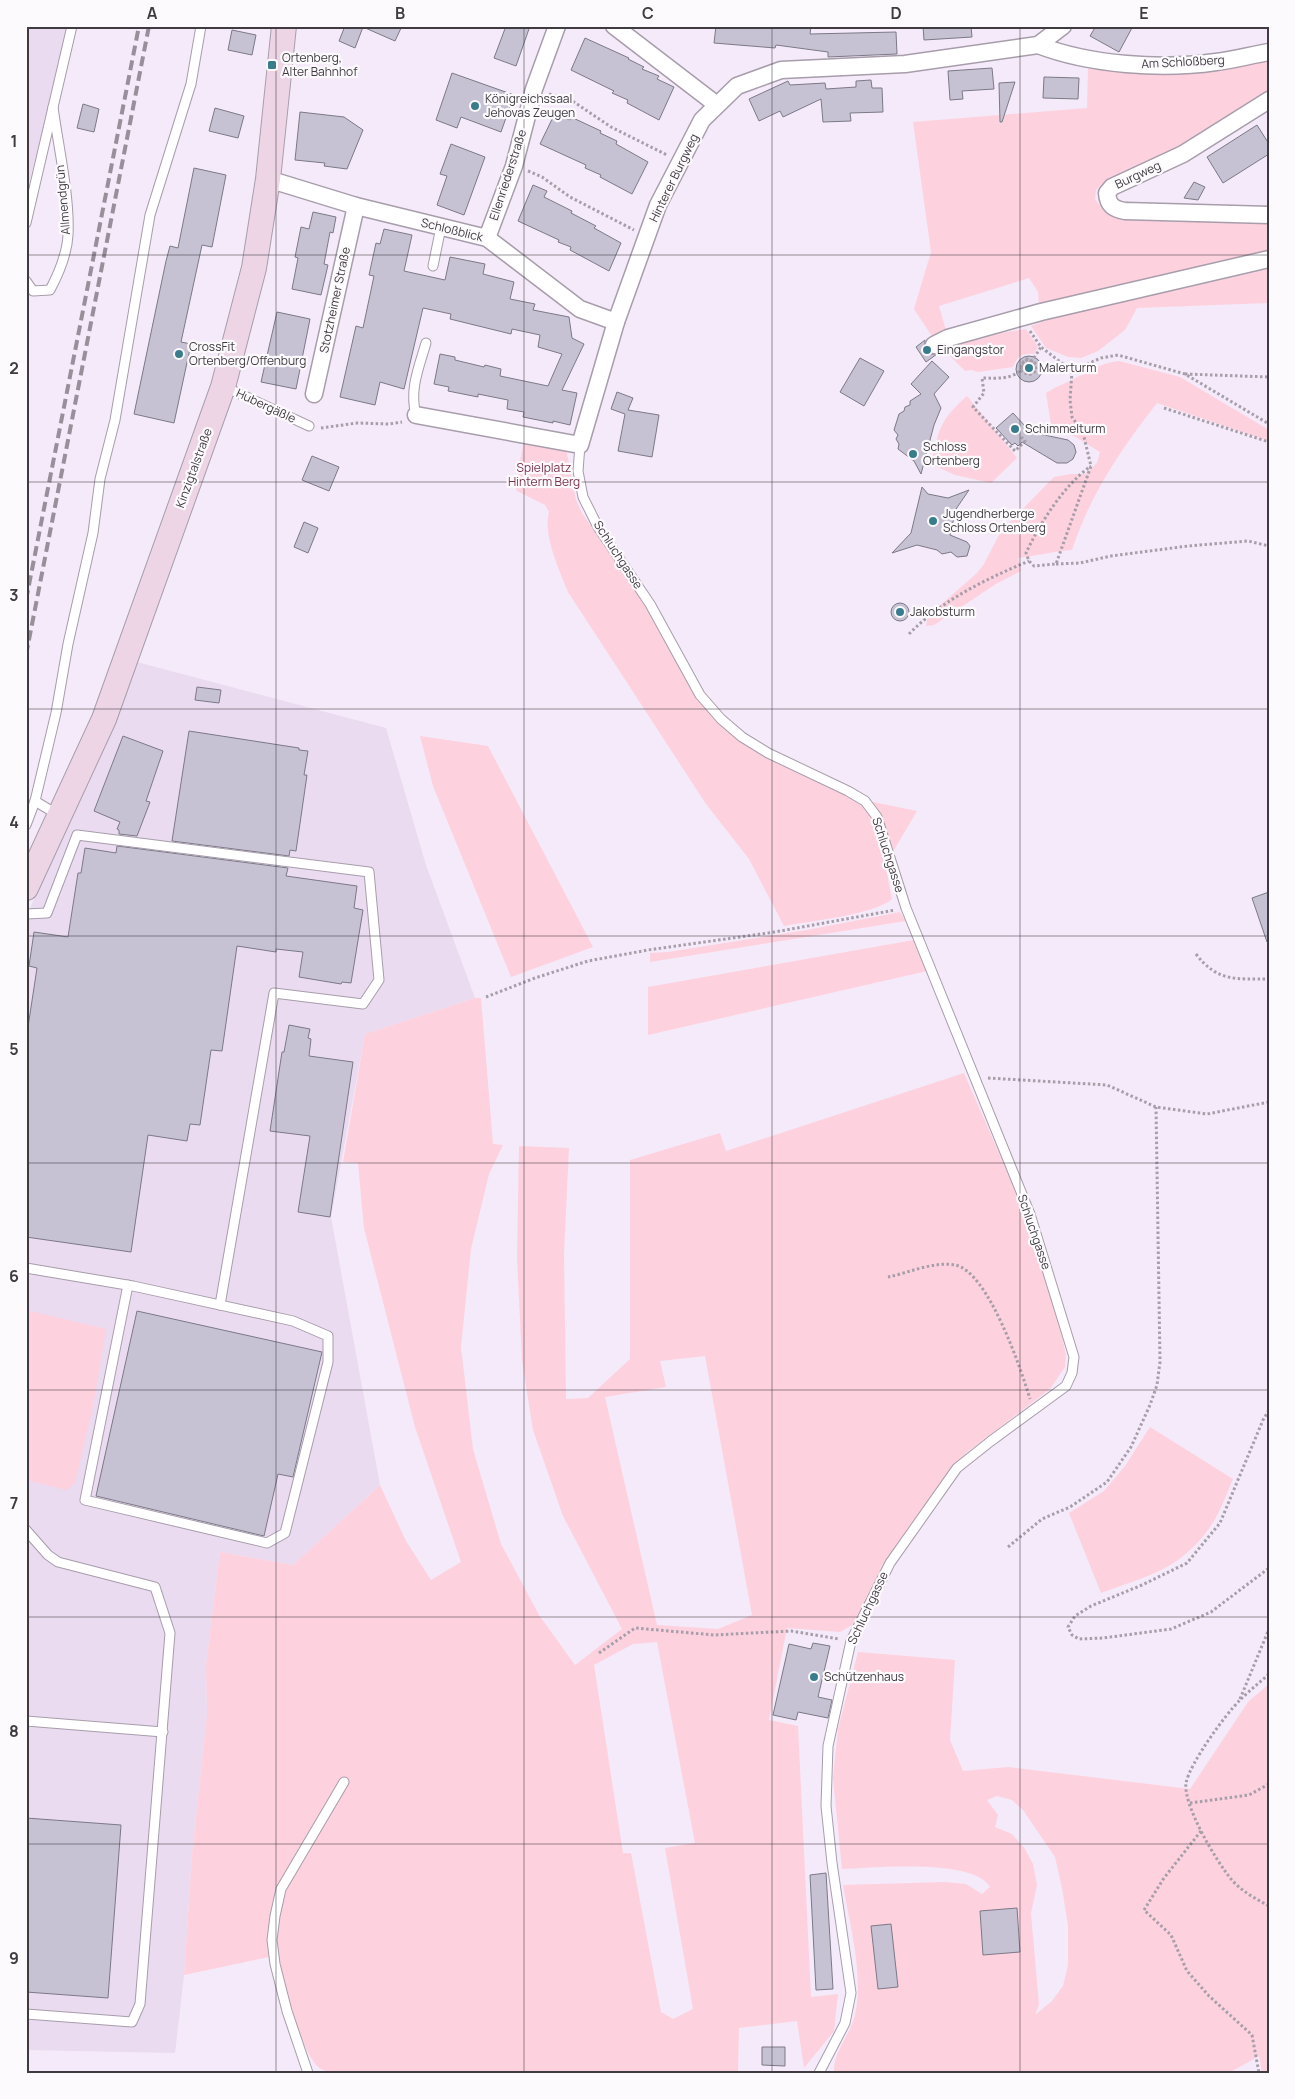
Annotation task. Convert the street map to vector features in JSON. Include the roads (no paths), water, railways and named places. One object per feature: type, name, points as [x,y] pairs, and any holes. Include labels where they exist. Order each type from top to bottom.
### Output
[{"type":"main road","name":"Kinzigtalstraße","points":[[26,888],[61,817],[104,719],[223,387],[254,268],[268,179],[284,26]]},
{"type":"street","name":"Ellenriederstraße","points":[[487,238],[514,166],[534,89],[557,26]]},
{"type":"street","points":[[614,26],[717,105]]},
{"type":"street","name":"Hinterer Burgweg","points":[[580,445],[616,322],[658,205],[702,120],[737,86],[781,70],[906,64],[1038,45],[1063,26]]},
{"type":"street","name":"Am Schloßberg","points":[[1038,45],[1063,55],[1143,66],[1215,62],[1269,52]]},
{"type":"street","name":"Burgweg","points":[[1269,100],[1183,154],[1112,187],[1107,192],[1108,202],[1114,209],[1125,211],[1269,215]]},
{"type":"street","name":"Schloßblick","points":[[268,179],[356,206],[487,238],[580,309],[616,322]]},
{"type":"street","name":"Stotzheimer Straße","points":[[314,394],[356,206]]},
{"type":"street","points":[[934,345],[948,338],[1041,312],[1269,259]]},
{"type":"street","points":[[416,415],[580,445]]},
{"type":"lane","name":"Allmendgrün","points":[[26,223],[72,26]]},
{"type":"lane","points":[[26,825],[35,801],[56,713],[68,644],[92,533],[100,479],[115,420],[150,215],[191,84],[201,26]]},
{"type":"lane","name":"Allmendgrün","points":[[26,281],[33,291],[50,290],[61,268],[68,235],[66,200],[53,107]]},
{"type":"lane","points":[[433,266],[441,227]]},
{"type":"lane","points":[[416,415],[412,402],[413,386],[426,343]]},
{"type":"lane","name":"Hubergäßle","points":[[223,387],[308,426]]},
{"type":"lane","name":"Schluchgasse","points":[[580,445],[578,471],[583,497],[598,527],[650,604],[700,695],[721,719],[742,738],[768,753],[848,791],[865,801],[877,817],[906,908],[1030,1214],[1074,1357],[1072,1373],[1066,1386],[957,1468],[890,1563],[850,1641],[828,1746],[826,1806],[832,1863],[851,1993],[845,2023],[819,2073]]},
{"type":"lane","points":[[35,801],[61,817]]},
{"type":"lane","points":[[26,914],[47,913],[77,835],[369,872],[379,980],[363,1004],[274,993],[220,1305]]},
{"type":"lane","points":[[26,1268],[128,1285],[292,1321],[328,1336],[328,1362],[285,1533],[267,1543],[84,1500],[128,1285]]},
{"type":"lane","points":[[26,1530],[48,1555],[58,1562],[155,1587],[170,1633],[140,2004],[132,2022],[26,2014]]},
{"type":"lane","points":[[26,1721],[163,1732]]},
{"type":"lane","points":[[308,2073],[287,2011],[275,1964],[272,1940],[281,1890],[344,1782]]},
{"type":"railway","points":[[26,600],[139,26]]},
{"type":"railway","points":[[26,655],[149,26]]},
{"type":"place","name":"Ortenberg, Alter Bahnhof","points":[[272,65]]},
{"type":"place","name":"Königreichssaal Jehovas Zeugen","points":[[475,106]]},
{"type":"place","name":"Eingangstor","points":[[927,350]]},
{"type":"place","name":"CrossFit Ortenberg/Offenburg","points":[[179,354]]},
{"type":"place","name":"Malerturm","points":[[1029,368]]},
{"type":"place","name":"Schimmelturm","points":[[1015,429]]},
{"type":"place","name":"Schloss Ortenberg","points":[[913,454]]},
{"type":"place","name":"Jugendherberge Schloss Ortenberg","points":[[933,521]]},
{"type":"place","name":"Jakobsturm","points":[[900,612]]},
{"type":"place","name":"Schützenhaus","points":[[814,1677]]},
{"type":"park label","name":"Spielplatz Hinterm Berg","points":[[544,475]]}]
